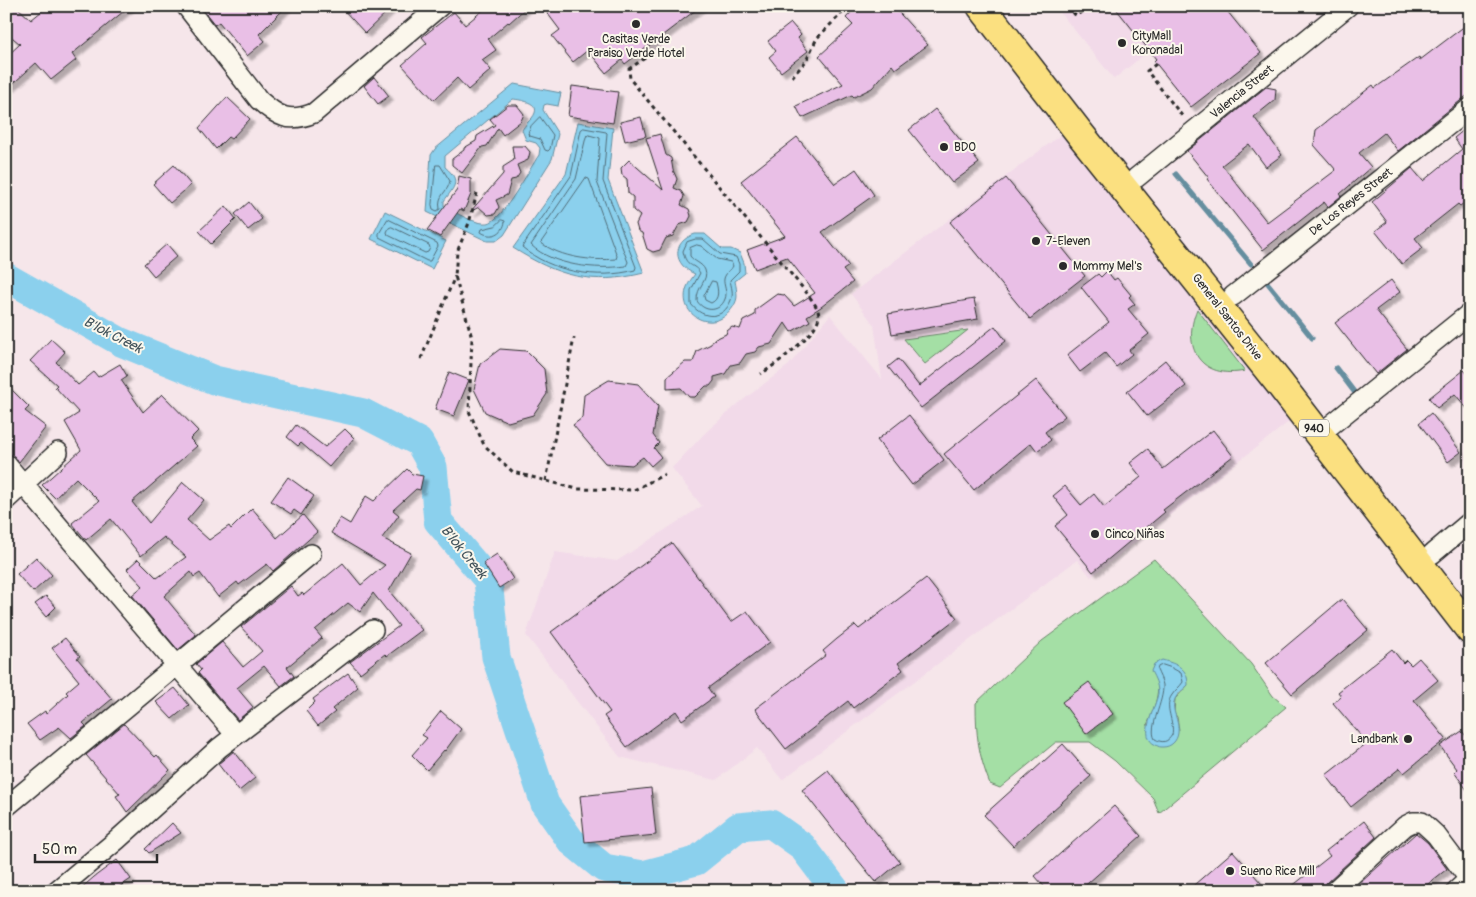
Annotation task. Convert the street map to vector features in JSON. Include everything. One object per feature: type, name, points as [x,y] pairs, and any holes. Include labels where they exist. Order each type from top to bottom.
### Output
[{"type":"highway","name":"General Santos Drive","points":[[981,6],[1081,135],[1279,383],[1470,630]]},
{"type":"highway","name":"General Santos Drive","points":[[1000,6],[1136,178],[1233,296],[1470,602]]},
{"type":"street","points":[[186,6],[259,100],[271,112],[284,118],[300,118],[314,113],[440,6]]},
{"type":"street","name":"Valencia Street","points":[[1136,178],[1348,6]]},
{"type":"street","name":"De Los Reyes Street","points":[[1233,296],[1470,108]]},
{"type":"street","points":[[1332,425],[1470,313]]},
{"type":"street","points":[[6,500],[58,452]]},
{"type":"street","points":[[6,464],[236,735]]},
{"type":"street","points":[[1432,554],[1470,522]]},
{"type":"street","points":[[6,807],[311,554]]},
{"type":"street","points":[[56,891],[236,735],[372,630]]},
{"type":"street","points":[[1334,891],[1405,826],[1413,822],[1422,822],[1436,836],[1470,878],[1456,891]]},
{"type":"path","points":[[792,77],[806,61],[817,38],[849,6]]},
{"type":"path","points":[[1068,6],[1076,16],[1089,6]]},
{"type":"path","points":[[645,58],[629,69],[630,79],[806,292],[817,309],[819,316],[816,324],[805,338],[792,352],[761,374]]},
{"type":"path","points":[[1156,64],[1147,71],[1184,117]]},
{"type":"path","points":[[478,193],[457,252],[456,276],[472,338],[470,411],[484,445],[513,472],[576,489],[634,490],[665,474]]},
{"type":"path","points":[[421,358],[456,276]]},
{"type":"path","points":[[546,481],[574,338]]},
{"type":"shaded area","name":"CityMall Koronadal","points":[[1055,6],[1204,6],[1114,79]]},
{"type":"shaded area","points":[[1063,133],[1291,420],[1091,577],[1077,560],[782,780],[757,748],[716,780],[620,757],[526,635],[555,552],[617,561],[702,506],[672,468],[706,432],[739,403],[789,365],[830,315],[882,379],[874,325],[851,294]]},
{"type":"green space","points":[[1197,309],[1245,371],[1230,373],[1217,371],[1206,366],[1198,358],[1192,336]]},
{"type":"green space","points":[[968,330],[925,364],[904,339]]},
{"type":"green space","points":[[1154,559],[1251,664],[1273,696],[1286,707],[1159,813],[1153,798],[1115,761],[1090,742],[1056,742],[1000,788],[990,784],[980,754],[977,735],[976,703],[1042,641]],"holes":[[[1158,684],[1188,685],[1175,699],[1174,713],[1177,717],[1179,730],[1147,725],[1155,705]]]},
{"type":"water","points":[[514,84],[561,93],[558,106],[547,104],[544,105],[543,110],[558,134],[552,159],[504,235],[496,241],[487,241],[427,212],[431,155],[435,149]],"holes":[[[513,99],[526,101],[534,106],[535,113],[522,130],[526,140],[536,143],[540,148],[539,155],[501,213],[488,223],[477,222],[459,215],[444,206],[444,201],[455,184],[453,176],[445,167],[445,156]]]},
{"type":"water","points":[[578,122],[613,128],[608,180],[644,273],[608,279],[576,276],[545,266],[513,248],[566,174]]},
{"type":"water","points":[[385,211],[446,241],[432,269],[371,239]]},
{"type":"water","points":[[695,234],[705,234],[722,249],[731,249],[740,253],[744,263],[745,273],[735,281],[737,299],[725,316],[717,320],[699,319],[692,314],[687,306],[685,297],[687,287],[695,274],[682,265],[678,254],[682,242]]},
{"type":"water","points":[[1162,660],[1181,668],[1186,674],[1188,685],[1175,699],[1174,711],[1178,724],[1178,733],[1173,743],[1166,747],[1158,746],[1148,736],[1149,722],[1158,693],[1157,684],[1151,671],[1154,664]]},
{"type":"building","points":[[6,6],[16,6],[31,20],[48,6],[130,6],[72,54],[76,60],[51,80],[36,63],[6,90],[6,57],[20,44],[6,32]]},
{"type":"building","points":[[210,6],[287,6],[259,34],[265,41],[247,56],[219,22],[215,25],[204,11]]},
{"type":"building","points":[[340,6],[393,6],[365,33]]},
{"type":"building","points":[[488,6],[528,6],[488,39],[496,50],[482,60],[491,70],[468,90],[457,78],[434,100],[402,65],[427,43],[422,37],[454,12],[465,25]]},
{"type":"building","points":[[542,6],[701,6],[625,64],[622,60],[606,73],[588,50],[573,62],[552,36],[560,30]]},
{"type":"building","points":[[857,6],[893,6],[928,45],[895,69],[892,65],[872,88],[802,118],[796,106],[843,84],[819,56],[853,25],[846,18]]},
{"type":"building","points":[[1114,6],[1223,6],[1261,53],[1191,107],[1154,61],[1156,59]]},
{"type":"building","points":[[1470,22],[1470,93],[1398,151],[1384,133],[1359,153],[1371,167],[1328,207],[1324,202],[1263,250],[1187,151],[1266,87],[1276,89],[1275,100],[1254,117],[1282,155],[1266,167],[1249,144],[1222,165],[1267,222],[1336,170],[1314,145],[1316,130],[1373,85],[1375,88],[1419,57],[1420,60]]},
{"type":"building","points":[[791,23],[801,35],[798,38],[808,51],[781,72],[769,57],[776,51],[768,41]]},
{"type":"building","points":[[374,77],[389,96],[378,104],[364,86]]},
{"type":"building","points":[[572,86],[618,92],[613,123],[568,116]]},
{"type":"building","points":[[227,97],[250,119],[231,139],[228,137],[216,149],[199,128]]},
{"type":"building","points":[[508,105],[517,105],[524,114],[521,121],[503,135],[498,128],[487,146],[482,147],[462,173],[452,165],[452,159],[464,148],[476,141],[477,136],[495,125],[490,119]]},
{"type":"building","name":"BDO","points":[[935,109],[979,163],[952,183],[909,130]]},
{"type":"building","points":[[641,117],[646,136],[625,141],[620,122]]},
{"type":"building","points":[[1470,125],[1470,199],[1460,206],[1458,204],[1415,238],[1423,248],[1402,264],[1375,231],[1387,222],[1372,202],[1412,168],[1423,181],[1462,149],[1454,138]]},
{"type":"building","points":[[660,134],[666,155],[671,158],[677,179],[674,188],[681,191],[684,196],[681,205],[689,209],[691,216],[688,222],[679,225],[673,236],[666,238],[660,250],[653,252],[647,249],[642,233],[638,231],[636,224],[640,216],[633,210],[633,197],[628,193],[627,179],[622,175],[621,168],[629,160],[663,190],[646,138]]},
{"type":"building","points":[[797,137],[835,184],[856,169],[874,195],[822,232],[849,266],[843,270],[853,282],[807,316],[810,321],[791,332],[785,323],[771,344],[759,347],[755,352],[746,354],[740,363],[731,365],[725,374],[714,377],[714,381],[710,386],[706,386],[695,397],[689,397],[681,388],[667,389],[667,377],[685,362],[693,362],[697,351],[726,334],[732,327],[740,329],[743,321],[755,315],[755,310],[777,294],[784,295],[794,306],[815,293],[787,257],[755,269],[747,250],[785,236],[741,181]]},
{"type":"building","points":[[512,146],[525,146],[530,152],[528,160],[517,165],[520,173],[516,179],[511,180],[507,195],[496,200],[499,207],[495,214],[488,215],[479,207],[470,212],[503,174],[503,167],[514,160]]},
{"type":"building","points":[[174,165],[191,185],[170,203],[153,184]]},
{"type":"building","points":[[459,176],[471,179],[471,194],[464,211],[460,209],[440,237],[427,230],[457,190]]},
{"type":"building","points":[[1006,178],[1085,276],[1030,319],[950,222]]},
{"type":"building","points":[[249,202],[262,219],[248,230],[235,214]]},
{"type":"building","points":[[226,206],[236,219],[211,244],[199,231]]},
{"type":"building","points":[[167,244],[177,256],[154,276],[144,264]]},
{"type":"building","points":[[1107,271],[1114,280],[1117,278],[1131,295],[1129,297],[1135,304],[1128,309],[1149,334],[1129,350],[1132,354],[1116,367],[1105,353],[1080,372],[1067,355],[1109,322],[1081,287],[1098,274],[1101,277]]},
{"type":"building","points":[[1391,280],[1400,292],[1376,310],[1407,349],[1376,374],[1335,323]]},
{"type":"building","points":[[974,299],[978,319],[892,334],[888,314]]},
{"type":"building","points":[[995,326],[1006,341],[921,408],[888,367],[898,359],[919,386]]},
{"type":"building","points":[[51,339],[65,352],[56,362],[78,385],[94,372],[98,377],[120,364],[127,376],[121,380],[143,412],[162,394],[198,431],[190,439],[197,446],[132,502],[149,523],[183,482],[204,500],[187,520],[209,540],[229,526],[231,529],[252,508],[277,538],[303,515],[317,532],[273,571],[267,564],[239,585],[237,582],[218,597],[200,573],[194,577],[191,572],[164,596],[196,635],[178,650],[132,595],[143,586],[127,569],[138,559],[157,578],[186,557],[164,537],[141,556],[111,519],[86,540],[72,523],[99,501],[76,478],[55,498],[42,485],[81,450],[65,422],[79,413],[55,387],[57,385],[30,361]]},
{"type":"building","points":[[500,349],[526,351],[544,369],[547,394],[533,415],[508,422],[485,412],[474,389],[480,364]]},
{"type":"building","points":[[1165,360],[1186,386],[1147,416],[1127,391]]},
{"type":"building","points":[[1464,370],[1470,377],[1470,412],[1455,394],[1437,408],[1429,398]]},
{"type":"building","points":[[449,372],[469,380],[454,416],[435,409]]},
{"type":"building","points":[[609,380],[638,384],[658,406],[653,435],[659,443],[654,448],[661,457],[651,466],[643,457],[632,465],[605,463],[573,425],[582,418],[584,395]]},
{"type":"building","points":[[1036,380],[1065,416],[1045,432],[1051,440],[1037,451],[1031,443],[974,490],[944,454]]},
{"type":"building","points":[[6,384],[29,407],[25,411],[46,427],[19,462],[14,456],[6,453]]},
{"type":"building","points":[[1431,413],[1461,452],[1448,462],[1419,423]]},
{"type":"building","points":[[909,415],[944,460],[912,485],[877,440]]},
{"type":"building","points":[[296,425],[325,447],[345,429],[354,438],[329,467],[301,443],[298,446],[287,437]]},
{"type":"building","points":[[1213,430],[1233,456],[1163,510],[1165,512],[1093,572],[1055,526],[1068,515],[1053,496],[1065,486],[1081,505],[1094,494],[1104,507],[1141,477],[1130,463],[1148,449],[1163,469]]},
{"type":"building","points":[[407,469],[412,474],[423,476],[420,490],[416,489],[393,510],[399,515],[382,538],[411,553],[389,591],[422,630],[360,673],[350,662],[399,626],[373,593],[360,612],[348,603],[315,630],[322,638],[287,667],[294,676],[281,686],[264,666],[237,688],[253,707],[238,720],[198,673],[201,670],[196,664],[222,642],[243,667],[262,651],[241,627],[291,586],[298,596],[302,593],[304,595],[343,563],[361,585],[385,565],[331,533],[340,518],[350,524],[366,496],[374,501]]},
{"type":"building","points":[[288,477],[314,496],[301,515],[294,510],[291,514],[271,501]]},
{"type":"building","points":[[672,543],[731,622],[747,611],[770,642],[708,688],[714,697],[682,720],[676,711],[627,747],[604,716],[610,712],[551,632]]},
{"type":"building","points":[[497,554],[513,579],[499,588],[483,563]]},
{"type":"building","points":[[36,557],[52,575],[33,592],[17,574]]},
{"type":"building","points":[[926,578],[957,618],[898,663],[903,670],[853,708],[848,701],[786,749],[755,709],[826,655],[823,651],[855,625],[859,629]]},
{"type":"building","points":[[46,596],[56,607],[46,617],[35,604]]},
{"type":"building","points":[[1342,599],[1368,630],[1292,694],[1266,663]]},
{"type":"building","points":[[65,638],[80,656],[77,658],[112,699],[83,723],[86,726],[71,738],[59,727],[40,740],[27,724],[45,711],[46,714],[79,681],[52,648]]},
{"type":"building","points":[[1392,649],[1403,663],[1406,660],[1411,665],[1419,658],[1438,680],[1414,700],[1446,739],[1404,773],[1400,768],[1351,807],[1326,775],[1367,743],[1333,703],[1341,696],[1338,692]]},
{"type":"building","points":[[348,673],[358,687],[332,709],[335,712],[318,726],[306,711],[315,702],[313,699]]},
{"type":"building","points":[[1089,682],[1113,714],[1086,734],[1062,702]]},
{"type":"building","points":[[175,688],[189,705],[172,719],[156,702]]},
{"type":"building","points":[[441,711],[461,729],[445,751],[427,770],[412,755],[427,738],[422,735]]},
{"type":"building","points":[[124,724],[170,770],[127,812],[116,796],[120,794],[86,755]]},
{"type":"building","points":[[1462,731],[1470,741],[1470,794],[1454,772],[1457,769],[1440,746]]},
{"type":"building","points":[[1063,744],[1091,776],[1013,846],[984,815]]},
{"type":"building","points":[[234,751],[255,778],[239,791],[218,764]]},
{"type":"building","points":[[828,770],[900,862],[876,882],[802,790]]},
{"type":"building","points":[[651,788],[656,835],[585,842],[580,796]]},
{"type":"building","points":[[1114,806],[1141,836],[1079,891],[1048,891],[1035,876]]},
{"type":"building","points":[[1364,821],[1376,837],[1326,883],[1323,891],[1286,891],[1330,856],[1326,851]]},
{"type":"building","points":[[172,823],[181,833],[149,853],[145,849]]},
{"type":"building","points":[[1416,833],[1428,843],[1447,869],[1419,891],[1351,891]]},
{"type":"building","name":"Sueno Rice Mill","points":[[1233,851],[1268,891],[1187,891]]},
{"type":"building","points":[[117,860],[131,879],[113,891],[78,891],[94,877]]},
{"type":"waterway","points":[[1176,174],[1251,264]]},
{"type":"waterway","name":"B'lok Creek","points":[[6,277],[121,342],[214,380],[363,413],[419,442],[433,467],[438,521],[488,580],[496,657],[545,804],[571,841],[604,868],[643,875],[696,861],[738,827],[771,824],[802,846],[836,891]]},
{"type":"waterway","points":[[1266,281],[1312,338]]},
{"type":"waterway","points":[[1336,368],[1355,393]]},
{"type":"place","name":"Casitas Verde Paraiso Verde Hotel","points":[[636,24]]},
{"type":"place","name":"CityMall Koronadal","points":[[1122,43]]},
{"type":"place","name":"BDO","points":[[944,147]]},
{"type":"place","name":"7-Eleven","points":[[1036,241]]},
{"type":"place","name":"Mommy Mel's","points":[[1063,266]]},
{"type":"place","name":"Cinco Niñas","points":[[1095,534]]},
{"type":"place","name":"Landbank","points":[[1408,739]]},
{"type":"place","name":"Sueno Rice Mill","points":[[1230,871]]}]
